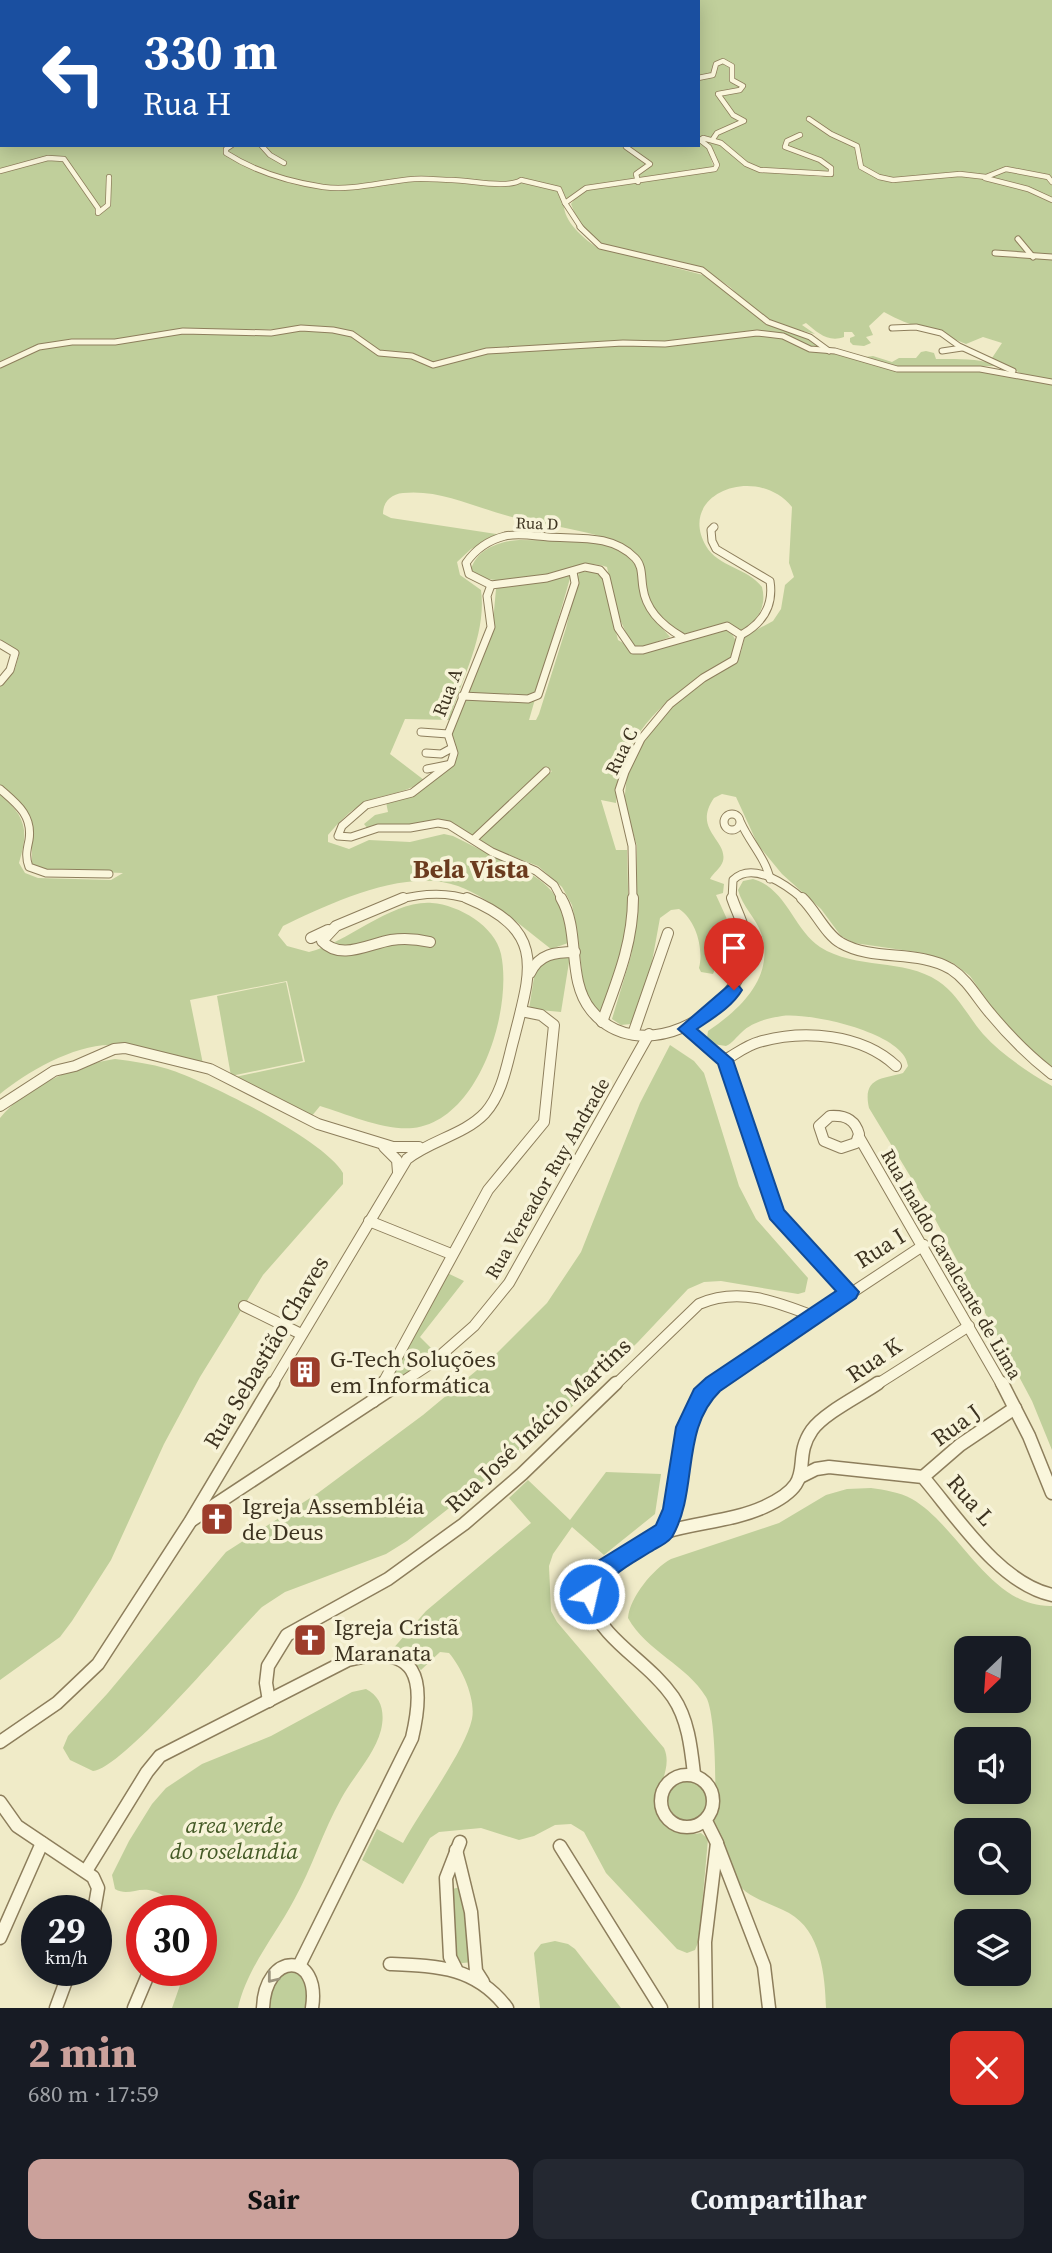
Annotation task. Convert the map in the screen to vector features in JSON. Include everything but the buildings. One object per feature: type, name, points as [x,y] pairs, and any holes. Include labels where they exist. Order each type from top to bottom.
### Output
[{"type":"street","points":[[700,78],[713,75],[716,64],[723,61],[732,66],[732,80],[743,86],[740,90],[718,94],[733,115],[744,121],[736,127],[720,130],[713,135],[713,139]]},
{"type":"street","points":[[808,119],[857,146],[861,167],[879,177],[916,179],[960,174],[1038,191],[1052,200]]},
{"type":"street","points":[[700,140],[713,139],[730,147],[739,158],[758,170],[805,172],[822,176],[831,174],[831,168],[825,162],[785,147],[788,141],[800,135]]},
{"type":"street","points":[[565,203],[584,188],[715,169],[717,165],[709,147],[700,141]]},
{"type":"street","points":[[230,147],[226,153],[242,163],[293,181],[321,186],[365,187],[411,180],[458,180],[484,185],[492,182],[515,183],[521,180],[559,189],[578,225],[600,246],[702,270],[768,322],[810,337],[829,351]]},
{"type":"street","points":[[263,147],[284,163]]},
{"type":"street","points":[[626,147],[649,162],[647,168],[636,174],[638,182]]},
{"type":"street","points":[[0,171],[48,158],[64,159],[89,193],[98,213],[108,205],[109,177]]},
{"type":"street","points":[[982,177],[1009,169],[1048,177],[1052,181]]},
{"type":"street","points":[[1018,239],[1033,257]]},
{"type":"street","points":[[995,253],[1052,257]]},
{"type":"street","points":[[892,328],[903,326],[923,329],[951,339],[961,348],[992,358],[1025,376]]},
{"type":"street","points":[[0,365],[34,348],[66,343],[116,342],[183,331],[264,333],[306,327],[346,332],[379,353],[412,356],[429,365],[487,351],[623,343],[673,344],[746,333],[778,335],[810,349],[829,351],[897,369],[980,369],[1052,382]]},
{"type":"street","points":[[942,351],[961,348]]},
{"type":"street","points":[[491,585],[590,567],[604,573],[614,617],[624,640],[633,650],[643,650],[727,626],[741,635],[760,624],[770,603],[772,587],[762,574],[716,550],[710,541],[714,527]]},
{"type":"street","name":"Rua D","points":[[491,585],[473,577],[465,567],[472,555],[495,540],[516,534],[609,542],[623,548],[638,562],[645,596],[653,612],[665,626],[682,637]]},
{"type":"street","points":[[461,696],[528,699],[538,695],[575,583],[573,572]]},
{"type":"street","name":"Rua A","points":[[451,763],[454,756],[448,734],[461,696],[491,627],[487,596],[491,585]]},
{"type":"street","name":"Rua C","points":[[603,1022],[627,954],[633,918],[632,846],[620,803],[625,772],[641,739],[670,704],[703,678],[734,660],[741,635]]},
{"type":"street","points":[[0,644],[15,653],[15,659],[0,682]]},
{"type":"street","points":[[421,732],[448,734]]},
{"type":"street","points":[[426,753],[441,754],[452,748]]},
{"type":"street","points":[[426,769],[451,763]]},
{"type":"street","points":[[451,763],[429,783],[412,793],[366,805],[339,830],[338,836],[346,838],[373,829],[439,823],[541,873],[552,883],[567,907],[583,999],[591,1013],[603,1022],[633,1034],[686,1029],[725,999],[734,990],[742,974],[747,943],[730,893],[734,879],[740,874],[751,874],[769,879],[810,907],[841,943],[929,960],[951,969],[966,982],[1023,1051],[1052,1074]]},
{"type":"street","points":[[474,839],[547,771]]},
{"type":"street","points":[[0,789],[26,815],[30,824],[26,858],[29,867],[47,873],[109,874]]},
{"type":"street","points":[[741,823],[751,845],[767,864],[769,879]]},
{"type":"street","points":[[310,938],[370,909],[404,898],[434,892],[456,894],[475,901],[506,922],[525,946],[528,975]]},
{"type":"street","points":[[330,930],[322,941],[327,948],[337,951],[392,940],[430,942]]},
{"type":"street","points":[[633,1034],[646,1002],[667,933]]},
{"type":"street","points":[[528,975],[542,957],[552,953],[575,952]]},
{"type":"street","name":"Rua Sebastião Chaves","points":[[3,1736],[57,1703],[92,1671],[190,1521],[398,1172],[412,1154],[430,1143],[459,1132],[486,1112],[502,1080],[528,975]]},
{"type":"street","points":[[372,1403],[488,1190],[540,1130],[547,1116],[554,1026],[541,1015],[521,1011]]},
{"type":"street","points":[[686,1029],[725,1060],[776,1214],[850,1292]]},
{"type":"street","name":"Rua Vereador Ruy Andrade","points":[[190,1521],[372,1403],[462,1339],[509,1283],[649,1034]]},
{"type":"street","points":[[725,1060],[765,1041],[791,1037],[822,1038],[869,1046],[888,1056],[896,1066]]},
{"type":"street","points":[[0,1106],[54,1071],[71,1068],[109,1051],[125,1048],[199,1065],[275,1100],[318,1124],[376,1142],[408,1148],[430,1143]]},
{"type":"street","name":"Rua Inaldo Cavalcante de Lima","points":[[859,1137],[924,1245],[1015,1408]]},
{"type":"street","points":[[376,1142],[394,1157],[398,1172]]},
{"type":"street","points":[[369,1221],[451,1254]]},
{"type":"street","name":"Rua I","points":[[663,1532],[673,1509],[689,1418],[701,1396],[713,1384],[813,1316],[924,1245]]},
{"type":"street","name":"Rua José Inácio Martins","points":[[269,1701],[265,1674],[275,1650],[287,1635],[388,1579],[464,1524],[522,1474],[694,1308],[711,1298],[733,1295],[772,1302],[813,1316]]},
{"type":"street","points":[[244,1306],[301,1334]]},
{"type":"street","name":"Rua K","points":[[804,1451],[807,1435],[815,1426],[867,1389],[970,1326]]},
{"type":"street","points":[[1015,1408],[1044,1468],[1052,1493]]},
{"type":"street","name":"Rua J","points":[[923,1477],[960,1445],[1015,1408]]},
{"type":"street","points":[[804,1451],[814,1462],[829,1467]]},
{"type":"street","points":[[694,1774],[690,1737],[673,1698],[602,1626],[588,1600],[592,1584],[601,1572],[663,1532],[765,1506],[788,1493],[802,1476],[804,1451]]},
{"type":"street","name":"Rua L","points":[[802,1476],[816,1469],[829,1467],[923,1477],[1006,1571],[1037,1593],[1052,1595]]},
{"type":"street","points":[[673,1509],[674,1521],[684,1528]]},
{"type":"street","points":[[86,1871],[147,1772],[160,1756],[341,1662],[362,1655],[381,1654],[400,1659],[411,1667],[417,1677],[416,1720],[408,1748],[299,1966]]},
{"type":"street","points":[[680,1773],[694,1774],[706,1784],[712,1806],[706,1821],[698,1827],[685,1828],[672,1821],[664,1809],[663,1794],[669,1780],[680,1773]]},
{"type":"street","points":[[0,1801],[17,1826],[93,1877],[98,1888],[97,1895]]},
{"type":"street","points":[[706,1821],[764,1966],[769,2008]]},
{"type":"street","points":[[0,1938],[42,1843]]},
{"type":"street","points":[[706,2008],[705,1942],[717,1843]]},
{"type":"street","points":[[456,1969],[450,1957],[446,1882],[458,1846],[473,1923],[475,1971],[507,2008]]},
{"type":"street","points":[[560,1846],[661,2008]]},
{"type":"street","points":[[390,1964],[456,1969],[483,1982]]},
{"type":"street","points":[[263,2008],[263,1989],[270,1976],[284,1966],[299,1966],[308,1973],[314,1984],[312,2008]]},
{"type":"street","points":[[55,2008],[64,1986]]},
{"type":"street","points":[[134,2008],[143,1986]]},
{"type":"green space","points":[[700,0],[1052,0],[1052,381],[1022,374],[992,358],[1002,343],[983,337],[966,344],[884,312],[869,326],[873,335],[866,337],[871,343],[864,346],[850,342],[850,338],[855,336],[852,332],[844,332],[844,337],[833,339],[823,336],[806,323],[802,325],[815,334],[775,324],[702,268],[603,246],[579,224],[571,204],[580,192],[591,188],[718,169],[720,166],[713,152],[702,140],[717,141],[753,170],[774,172],[754,167],[722,141],[707,137],[700,139]],"holes":[[[780,173],[807,174],[824,177]]]},
{"type":"green space","points":[[700,142],[707,147],[714,168],[585,187],[564,202],[570,222],[596,247],[703,275],[728,291],[765,324],[811,340],[826,350],[808,346],[789,337],[755,332],[654,343],[614,341],[541,345],[448,358],[432,364],[421,358],[378,351],[339,329],[187,330],[117,340],[36,346],[0,363],[0,147],[700,147]]},
{"type":"green space","points":[[317,328],[351,335],[374,352],[405,356],[424,363],[467,359],[489,352],[617,344],[661,347],[740,335],[768,335],[780,337],[806,349],[834,353],[894,369],[932,372],[980,371],[1052,383],[1052,1070],[1034,1058],[993,1009],[970,976],[953,963],[923,953],[854,943],[841,936],[821,909],[782,874],[758,845],[736,797],[722,794],[714,798],[708,809],[708,826],[723,854],[722,864],[710,879],[724,884],[723,893],[716,895],[737,941],[720,941],[719,960],[713,974],[701,972],[699,944],[694,927],[679,909],[671,910],[660,918],[649,978],[631,1024],[621,1025],[612,1019],[631,956],[637,918],[637,846],[624,802],[627,776],[645,739],[675,703],[698,684],[733,665],[741,652],[745,636],[773,621],[781,609],[785,585],[794,577],[789,563],[792,507],[777,494],[759,487],[741,486],[724,490],[711,499],[702,512],[700,528],[706,546],[718,559],[749,576],[762,587],[762,607],[752,623],[741,631],[724,625],[683,634],[667,624],[653,608],[648,599],[639,563],[626,546],[587,533],[512,517],[445,496],[417,493],[391,497],[384,506],[383,514],[391,518],[503,535],[471,549],[457,562],[460,575],[481,590],[482,607],[477,640],[450,720],[405,719],[390,754],[424,780],[410,788],[360,805],[332,830],[328,835],[328,842],[349,849],[369,840],[410,842],[444,834],[453,836],[527,872],[549,888],[562,910],[568,943],[551,949],[483,898],[458,886],[437,881],[392,884],[345,898],[283,926],[278,935],[287,946],[309,952],[339,940],[401,908],[432,903],[453,908],[484,926],[501,954],[502,1004],[496,1032],[473,1085],[456,1106],[436,1121],[413,1128],[402,1128],[366,1121],[320,1106],[311,1117],[235,1077],[305,1062],[287,981],[190,1000],[203,1064],[136,1047],[99,1046],[53,1060],[0,1094],[0,794],[15,810],[23,825],[24,842],[19,863],[25,873],[38,878],[111,880],[123,873],[42,870],[32,865],[32,824],[0,786],[0,685],[15,669],[19,655],[17,650],[0,641],[0,367],[37,348],[72,343],[108,343],[180,332],[225,334]]},
{"type":"green space","points":[[926,351],[934,353],[936,359],[976,360],[997,366],[894,367],[865,357],[873,356],[892,362],[899,358],[916,358]]},
{"type":"green space","points":[[595,541],[621,550],[635,564],[652,616],[670,637],[646,646],[639,653],[721,629],[731,632],[736,641],[729,662],[687,686],[652,717],[627,756],[619,778],[616,803],[601,800],[616,850],[627,850],[629,924],[609,1004],[599,1014],[585,999],[577,929],[572,905],[562,887],[538,866],[498,851],[478,839],[552,771],[546,769],[474,837],[450,824],[368,829],[364,824],[375,815],[388,812],[386,802],[417,794],[452,764],[452,729],[492,633],[496,589],[502,585],[571,575],[529,720],[536,720],[539,714],[566,628],[579,572],[594,571],[602,577],[618,640],[625,644],[629,639],[617,613],[607,567],[592,564],[549,575],[508,580],[487,579],[471,570],[483,552],[504,542]]},
{"type":"green space","points":[[753,879],[774,891],[811,940],[820,947],[849,959],[910,969],[938,981],[957,999],[990,1042],[1052,1086],[1052,1450],[1032,1401],[927,1204],[869,1108],[871,1085],[903,1073],[908,1066],[903,1054],[874,1035],[813,1017],[766,1019],[746,1029],[726,1046],[713,1044],[707,1038],[708,1031],[742,1002],[759,978],[764,949],[761,933],[738,890],[743,881]]},
{"type":"green space","points":[[570,956],[561,1012],[529,1009],[535,971],[545,959]]},
{"type":"green space","points":[[286,982],[303,1061],[231,1076],[217,996]]},
{"type":"green space","points":[[670,1045],[694,1061],[704,1073],[739,1186],[756,1219],[808,1278],[805,1292],[798,1294],[721,1281],[704,1282],[688,1289],[544,1434],[407,1541],[386,1554],[285,1592],[262,1607],[178,1699],[108,1764],[93,1771],[70,1760],[63,1748],[68,1736],[107,1694],[226,1552],[318,1493],[423,1415],[494,1356],[547,1303],[581,1252],[640,1103]]},
{"type":"green space","points":[[115,1059],[168,1069],[263,1113],[332,1160],[343,1173],[343,1184],[263,1275],[200,1377],[164,1444],[111,1560],[72,1621],[60,1637],[0,1680],[0,1118],[23,1097],[52,1079],[84,1066]]},
{"type":"green space","points":[[443,1271],[464,1281],[420,1337],[437,1354],[404,1377],[391,1379]]},
{"type":"green space","points":[[606,1472],[661,1474],[655,1514],[604,1555],[572,1527],[553,1554],[549,1566],[551,1611],[557,1622],[664,1748],[667,1758],[659,1796],[663,1815],[678,1830],[689,1834],[701,1833],[708,1839],[699,1940],[695,1950],[687,1953],[677,1949],[606,1873],[584,1832],[571,1824],[555,1825],[519,1840],[481,1828],[439,1832],[430,1838],[403,1884],[362,1860],[377,1829],[403,1843],[452,1764],[472,1719],[472,1702],[467,1684],[449,1653],[440,1652],[421,1670],[407,1656],[391,1651],[426,1611],[531,1523],[509,1498],[528,1480],[570,1520]]},
{"type":"green space","points":[[871,1488],[912,1499],[929,1511],[976,1563],[1011,1594],[1030,1603],[1052,1606],[1052,2008],[826,2008],[819,1955],[808,1931],[789,1913],[743,1889],[732,1875],[713,1819],[714,1746],[706,1697],[688,1676],[645,1640],[628,1618],[633,1601],[644,1584],[657,1569],[671,1559],[779,1523],[826,1495],[847,1489]]},
{"type":"green space","name":"area verde do roselandia","points":[[366,1689],[379,1701],[382,1724],[378,1739],[335,1811],[300,1888],[248,1979],[238,2008],[172,2008],[180,1986],[217,1986],[217,1895],[162,1895],[149,1890],[124,1892],[115,1889],[112,1875],[129,1841],[152,1804],[166,1788],[202,1764],[271,1736],[352,1692]]},
{"type":"green space","points":[[688,1780],[696,1781],[702,1786],[707,1792],[707,1808],[702,1814],[696,1819],[688,1820],[680,1819],[674,1814],[669,1808],[668,1800],[669,1792],[674,1786],[680,1781]]},
{"type":"green space","points":[[465,1886],[473,1962],[453,1964],[448,1890]]},
{"type":"green space","points":[[555,1941],[575,1949],[621,2008],[540,2008],[534,1953],[541,1944]]},
{"type":"green space","points":[[282,1969],[304,1972],[310,2008],[267,2008],[265,2001]]},
{"type":"place","name":"G-Tech Soluções em Informática","points":[[305,1372]]},
{"type":"place","name":"Igreja Assembléia de Deus","points":[[217,1519]]},
{"type":"place","name":"Igreja Cristã Maranata","points":[[310,1640]]},
{"type":"district","name":"Bela Vista","points":[[471,869]]},
{"type":"route","points":[[589,1594],[597,1575],[663,1532],[671,1518],[686,1427],[701,1396],[713,1384],[850,1292],[776,1214],[725,1060],[686,1029],[717,1007],[734,990]]}]
